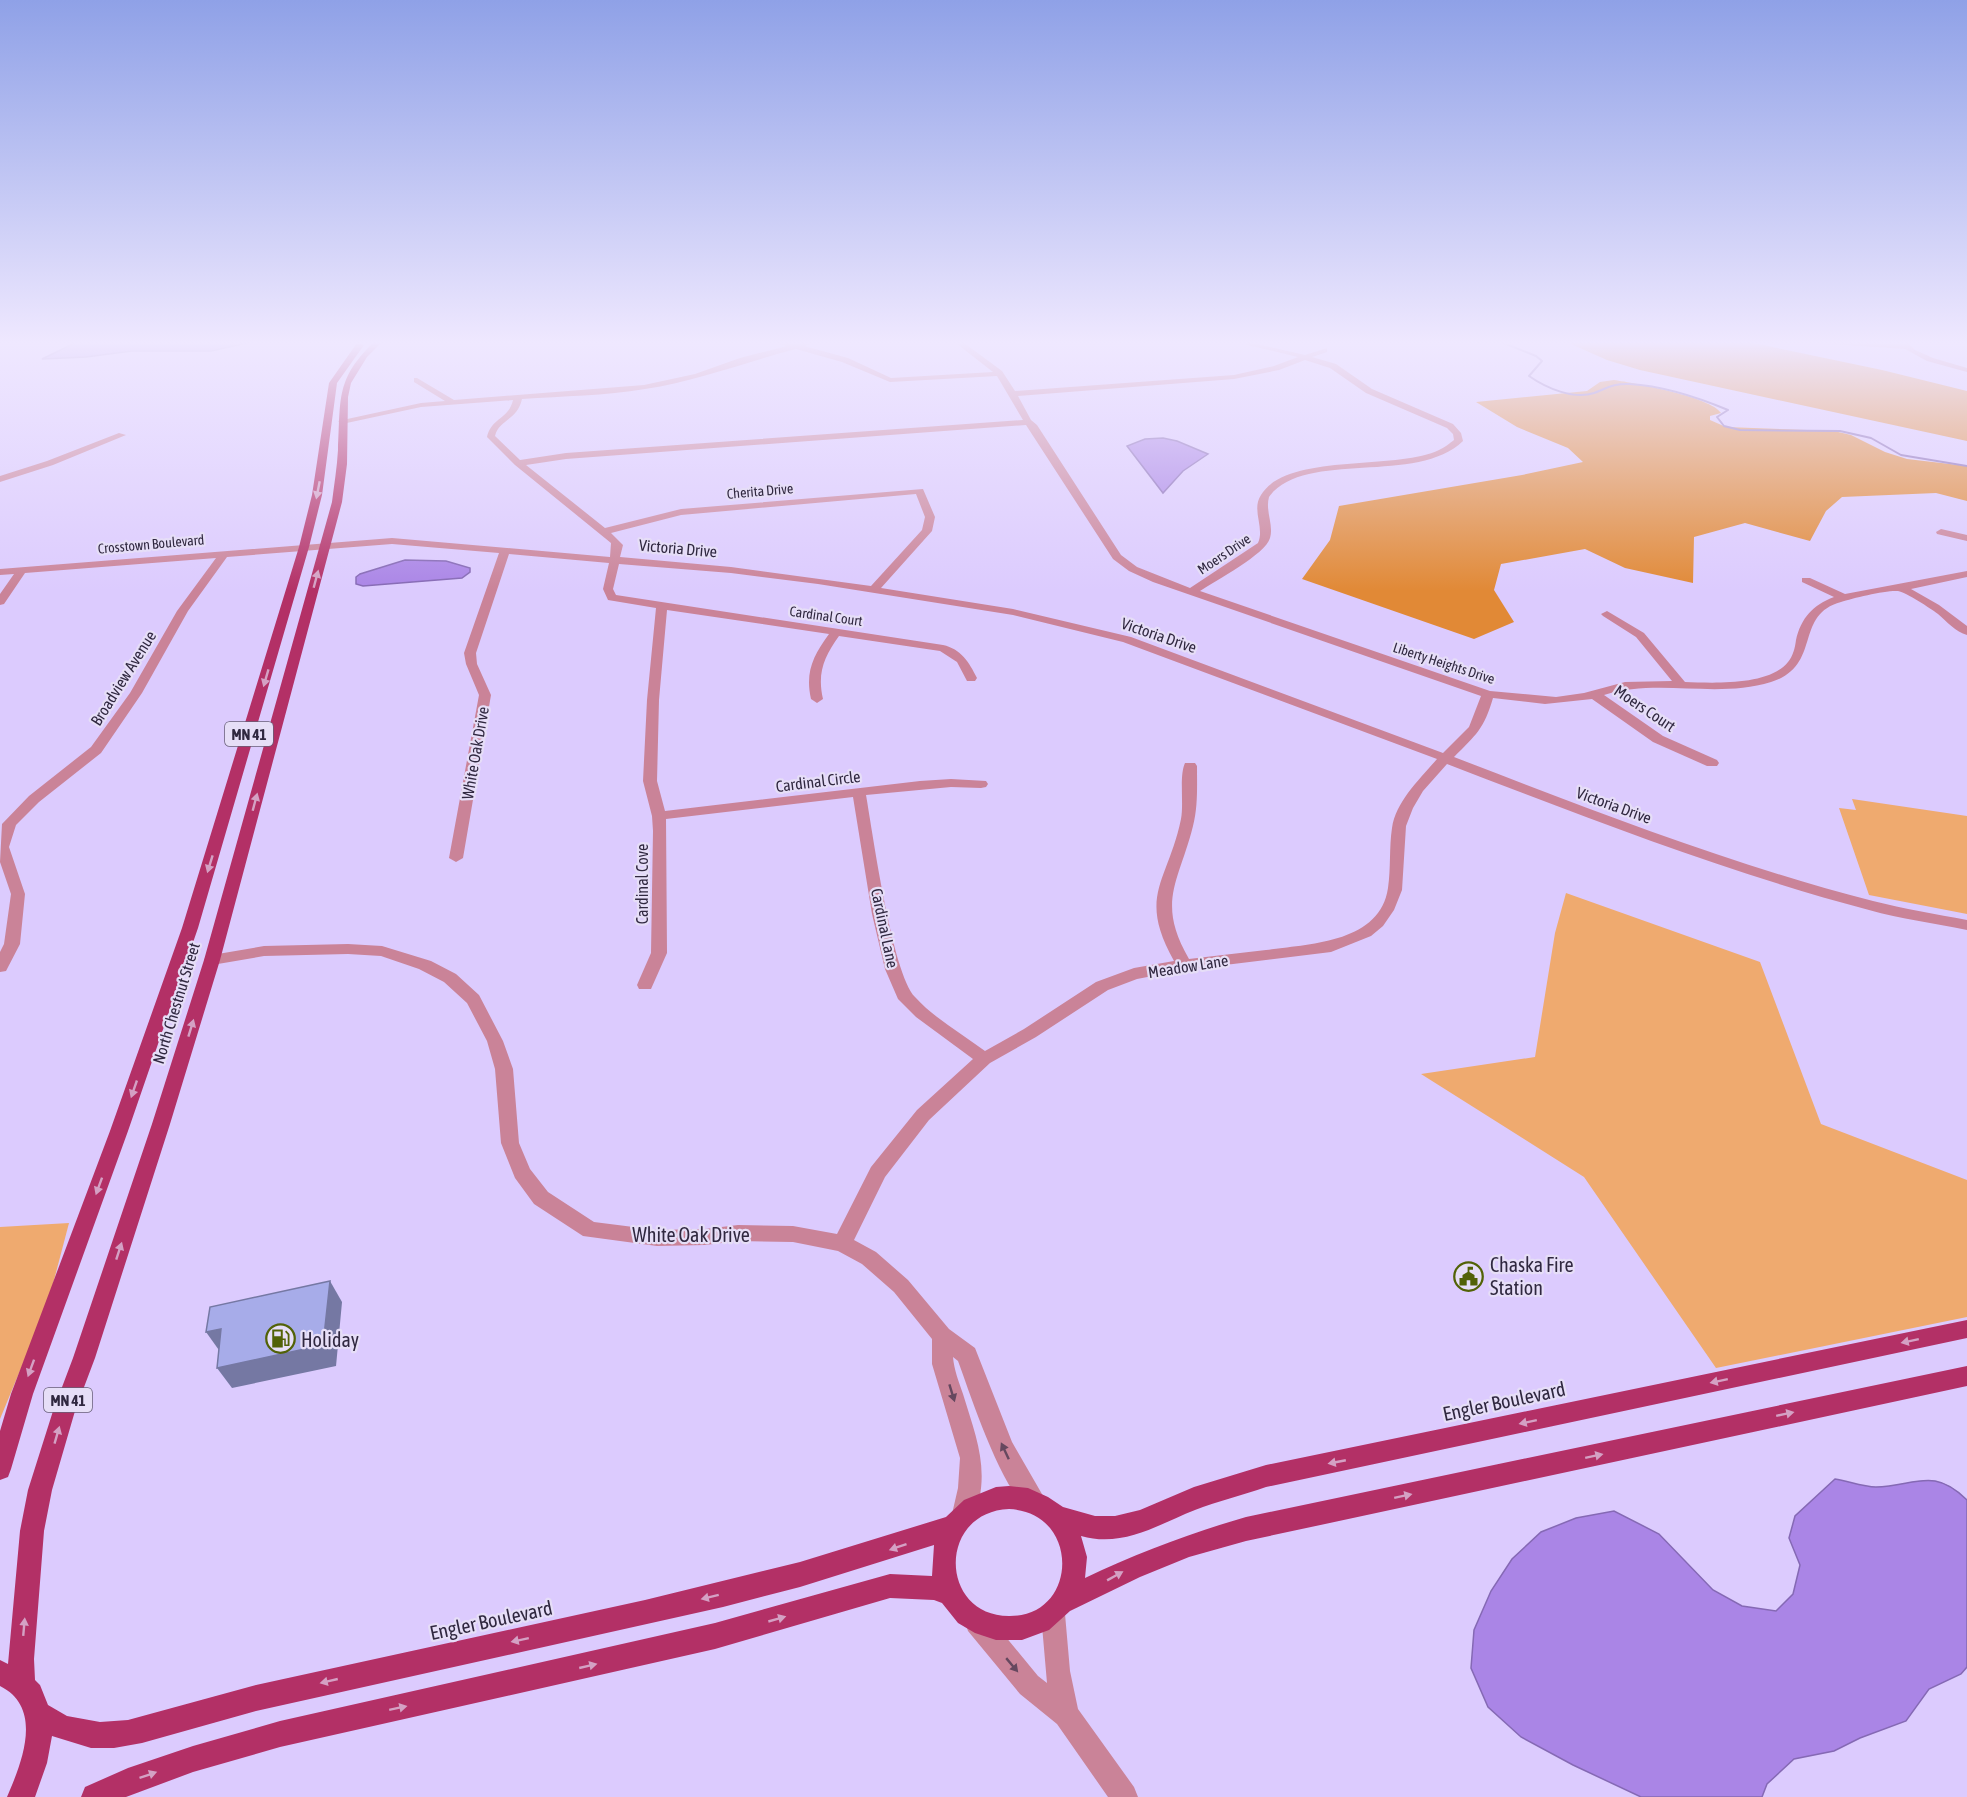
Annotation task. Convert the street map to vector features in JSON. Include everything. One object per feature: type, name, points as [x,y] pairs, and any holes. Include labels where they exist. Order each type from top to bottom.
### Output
[{"type":"main road","name":"North Chestnut Street","points":[[0,1469],[22,1394],[119,1131],[190,928],[304,547],[321,473],[326,424]]},
{"type":"main road","name":"North Chestnut Street","points":[[11,1679],[21,1659],[32,1531],[40,1490],[64,1411],[84,1358],[158,1135],[212,960],[337,502],[342,464],[342,424]]},
{"type":"main road","name":"Engler Boulevard","points":[[1056,1517],[1095,1528],[1115,1528],[1141,1522],[1194,1499],[1266,1476],[1967,1329]]},
{"type":"main road","points":[[1058,1608],[1070,1588],[1074,1573],[1074,1557],[1071,1542],[1056,1517],[1034,1501],[1008,1496],[992,1498],[977,1504],[959,1521],[947,1543],[944,1560],[946,1577],[952,1594],[975,1620],[992,1628],[1009,1630],[1032,1626],[1058,1608],[1132,1568],[1190,1545],[1246,1529],[1967,1376]]},
{"type":"main road","name":"Engler Boulevard","points":[[39,1714],[67,1731],[101,1736],[132,1732],[210,1710],[385,1668],[660,1610],[894,1549],[959,1521]]},
{"type":"main road","points":[[94,1797],[128,1782],[193,1759],[280,1734],[694,1641],[890,1586],[934,1588],[952,1594]]},
{"type":"main road","name":"MN 41","points":[[11,1679],[33,1698],[39,1714],[40,1733],[37,1755],[21,1797]]},
{"type":"street","points":[[498,424],[493,428],[491,437],[518,463],[605,531],[618,545],[608,589],[610,596],[621,601],[662,607]]},
{"type":"street","points":[[518,463],[566,456],[1003,424]]},
{"type":"street","name":"Liberty Heights Drive","points":[[1032,424],[1117,556],[1145,575],[1488,694],[1564,700],[1629,685],[1752,682],[1782,673],[1794,666],[1799,658],[1804,632],[1813,615],[1833,602],[1967,574]]},
{"type":"street","name":"Moers Drive","points":[[1191,592],[1262,545],[1267,537],[1267,529],[1261,504],[1274,486],[1310,472],[1424,457],[1452,447],[1459,441],[1457,433],[1445,424]]},
{"type":"street","points":[[0,479],[50,463],[122,435]]},
{"type":"street","name":"Cherita Drive","points":[[605,531],[681,512],[921,489],[930,517],[927,531],[874,589]]},
{"type":"street","points":[[1941,532],[1967,538]]},
{"type":"street","name":"Victoria Drive","points":[[304,547],[392,541],[614,559],[769,574],[1013,612],[1127,639],[1569,806],[1756,872],[1872,906],[1967,925]]},
{"type":"street","name":"Crosstown Boulevard","points":[[0,572],[304,547]]},
{"type":"street","name":"White Oak Drive","points":[[456,858],[485,695],[483,685],[471,664],[470,653],[505,550]]},
{"type":"street","name":"Broadview Avenue","points":[[0,967],[12,944],[18,894],[2,847],[9,824],[34,799],[96,750],[136,693],[183,611],[225,553]]},
{"type":"street","points":[[0,602],[22,570]]},
{"type":"street","points":[[1806,580],[1846,598]]},
{"type":"street","points":[[1901,588],[1935,608],[1967,632]]},
{"type":"street","name":"Cardinal Court","points":[[662,607],[949,650],[962,658],[971,678]]},
{"type":"street","name":"Cardinal Cove","points":[[645,985],[659,953],[659,816],[650,780],[653,700],[662,607]]},
{"type":"street","points":[[1607,614],[1640,635],[1681,685]]},
{"type":"street","points":[[817,699],[812,682],[814,668],[836,632]]},
{"type":"street","name":"Meadow Lane","points":[[842,1243],[878,1172],[924,1115],[984,1059],[1030,1033],[1102,986],[1134,974],[1184,965],[1331,947],[1366,932],[1378,922],[1389,907],[1395,890],[1399,826],[1406,808],[1418,789],[1445,758],[1474,730],[1480,721],[1488,694]]},
{"type":"street","name":"Moers Court","points":[[1594,694],[1658,739],[1712,763]]},
{"type":"street","points":[[1184,965],[1165,931],[1162,913],[1163,896],[1186,826],[1190,766]]},
{"type":"street","name":"Cardinal Circle","points":[[659,816],[937,783],[981,784]]},
{"type":"street","name":"Cardinal Lane","points":[[860,793],[890,958],[906,999],[984,1059]]},
{"type":"street","name":"White Oak Drive","points":[[212,960],[264,951],[348,949],[382,951],[425,965],[450,978],[473,999],[495,1041],[504,1069],[510,1143],[522,1173],[541,1198],[590,1230],[657,1238],[705,1237],[738,1233],[794,1234],[842,1243],[869,1258],[901,1286],[942,1336],[967,1355],[1004,1450],[1034,1501]]},
{"type":"street","points":[[942,1336],[943,1364],[971,1458],[970,1488],[959,1521]]},
{"type":"street","points":[[1058,1608],[1057,1671],[1066,1715]]},
{"type":"street","points":[[975,1620],[1029,1686],[1066,1715],[1124,1797]]},
{"type":"shaded area","points":[[1512,424],[1719,424],[1726,427],[1834,431],[1851,435],[1885,452],[1907,459],[1967,466],[1967,501],[1936,493],[1842,497],[1826,511],[1810,541],[1745,523],[1694,537],[1693,583],[1625,568],[1585,549],[1501,564],[1494,590],[1514,622],[1474,639],[1302,579],[1330,540],[1339,506],[1522,475],[1583,462],[1568,448]]},
{"type":"shaded area","points":[[1888,424],[1967,424],[1967,441]]},
{"type":"shaded area","points":[[1163,438],[1177,441],[1208,454],[1183,471],[1163,493],[1127,446],[1145,439]]},
{"type":"shaded area","points":[[405,560],[446,561],[470,568],[470,572],[462,578],[363,586],[356,584],[356,577],[360,574]]},
{"type":"shaded area","points":[[1852,799],[1967,816],[1967,914],[1869,895],[1839,808],[1856,810]]},
{"type":"shaded area","points":[[1566,893],[1760,962],[1821,1124],[1967,1180],[1967,1317],[1716,1368],[1584,1177],[1421,1074],[1535,1057],[1555,933]]},
{"type":"shaded area","points":[[69,1223],[48,1303],[0,1419],[0,1227]]},
{"type":"shaded area","points":[[1835,1479],[1876,1487],[1923,1480],[1934,1481],[1944,1483],[1967,1500],[1967,1667],[1961,1674],[1929,1689],[1906,1721],[1860,1738],[1834,1751],[1794,1759],[1767,1784],[1762,1797],[1641,1797],[1521,1737],[1488,1707],[1471,1668],[1474,1630],[1491,1591],[1512,1559],[1541,1532],[1576,1518],[1614,1511],[1659,1534],[1713,1590],[1742,1606],[1776,1611],[1793,1594],[1800,1565],[1789,1538],[1795,1516]]},
{"type":"building","points":[[330,1281],[323,1345],[217,1368],[221,1329],[206,1332],[210,1307]]},
{"type":"waterway","points":[[1722,424],[1740,430],[1840,431],[1871,438],[1901,455],[1967,466]]},
{"type":"place","name":"Chaska Fire Station","points":[[1469,1276]]},
{"type":"place","name":"Holiday","points":[[280,1339]]}]
